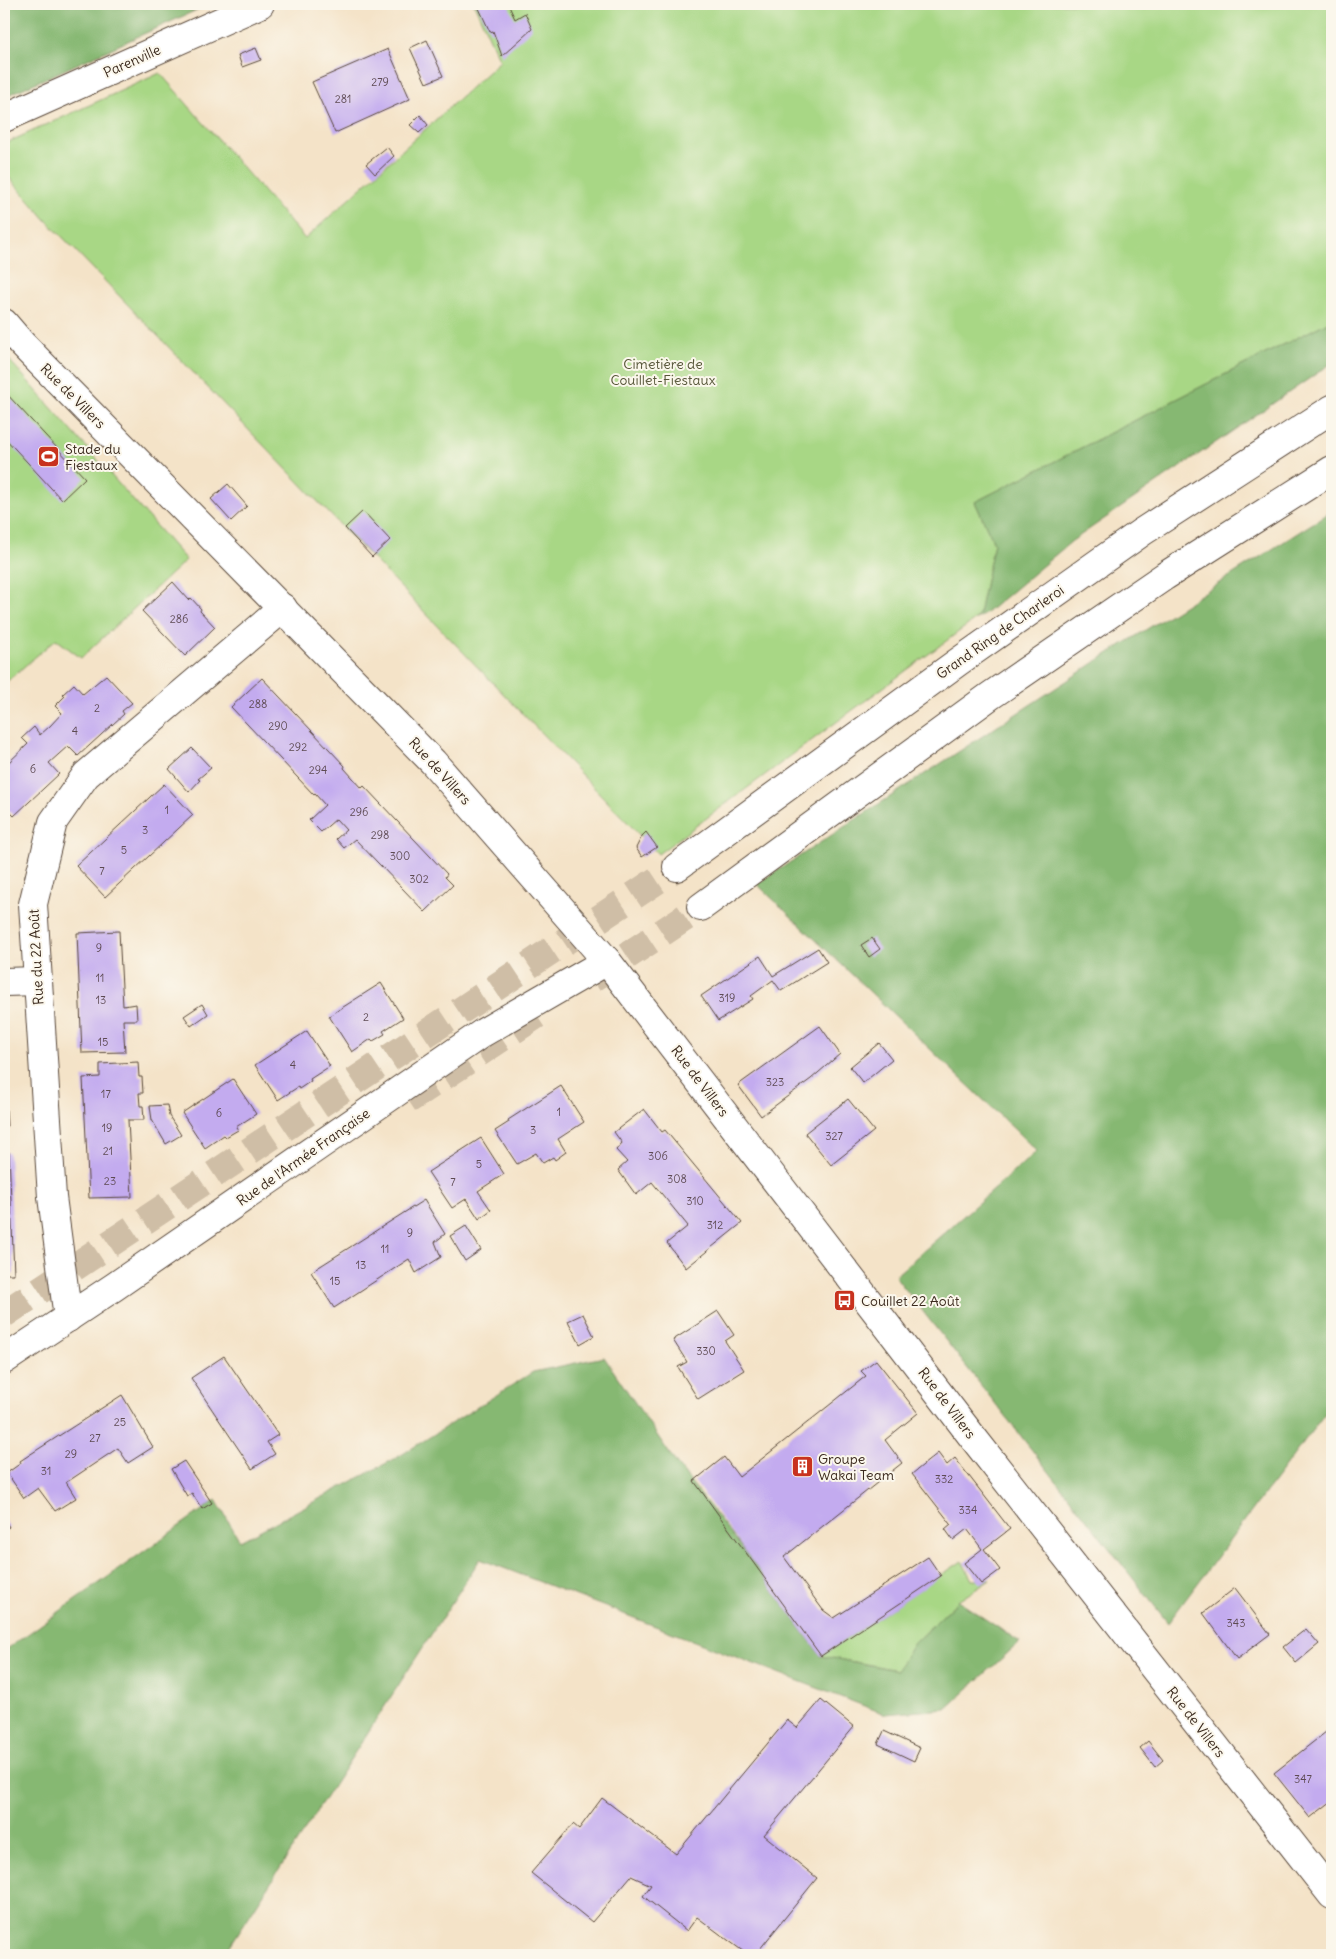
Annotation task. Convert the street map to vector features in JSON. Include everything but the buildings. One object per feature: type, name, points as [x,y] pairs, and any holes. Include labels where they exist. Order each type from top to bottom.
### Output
[{"type":"main road","name":"Parenville","points":[[4,118],[260,4]]},
{"type":"main road","name":"Rue de Villers","points":[[4,323],[22,344],[433,762],[607,961],[971,1435],[1332,1895]]},
{"type":"main road","name":"Grand Ring de Charleroi","points":[[676,867],[958,662],[1142,532],[1332,409]]},
{"type":"main road","points":[[701,907],[998,691],[1165,576],[1332,470]]},
{"type":"main road","name":"Rue du 22 Août","points":[[68,1318],[52,1197],[32,904],[53,822],[86,775],[283,608]]},
{"type":"main road","name":"Rue de l'Armée Française","points":[[4,1360],[484,1032],[607,961]]},
{"type":"main road","points":[[4,982],[38,981]]},
{"type":"green space","points":[[4,4],[210,4],[4,97]]},
{"type":"green space","name":"Cimetière de Couillet-Fiestaux","points":[[474,4],[1332,4],[1332,320],[975,502],[994,543],[979,614],[976,619],[658,854],[47,221],[4,172],[4,144],[160,73],[305,239],[500,61]]},
{"type":"green space","points":[[1332,320],[1332,363],[1072,541],[985,614],[976,619],[979,614],[994,543],[975,502]]},
{"type":"green space","name":"Stade du Fiestaux","points":[[4,354],[186,560],[81,658],[56,639],[4,684]]},
{"type":"green space","points":[[1332,511],[1332,1404],[1168,1623],[895,1276],[1037,1151],[757,884],[1100,659]]},
{"type":"green space","points":[[604,1357],[676,1463],[746,1553],[821,1656],[897,1670],[914,1643],[958,1601],[1020,1642],[946,1709],[885,1714],[480,1559],[224,1955],[4,1955],[4,1651],[216,1500],[240,1541],[398,1457],[533,1372]]},
{"type":"green space","points":[[962,1561],[972,1580],[990,1580],[958,1601],[914,1643],[898,1670],[821,1656]]},
{"type":"tunnel","points":[[4,1314],[677,867]]},
{"type":"tunnel","points":[[592,979],[701,907]]},
{"type":"tunnel","points":[[408,1100],[541,1012]]},
{"type":"place","name":"Stade du Fiestaux","points":[[49,457]]},
{"type":"place","name":"Couillet 22 Août","points":[[845,1301]]},
{"type":"place","name":"Groupe Wakai Team","points":[[802,1467]]}]
